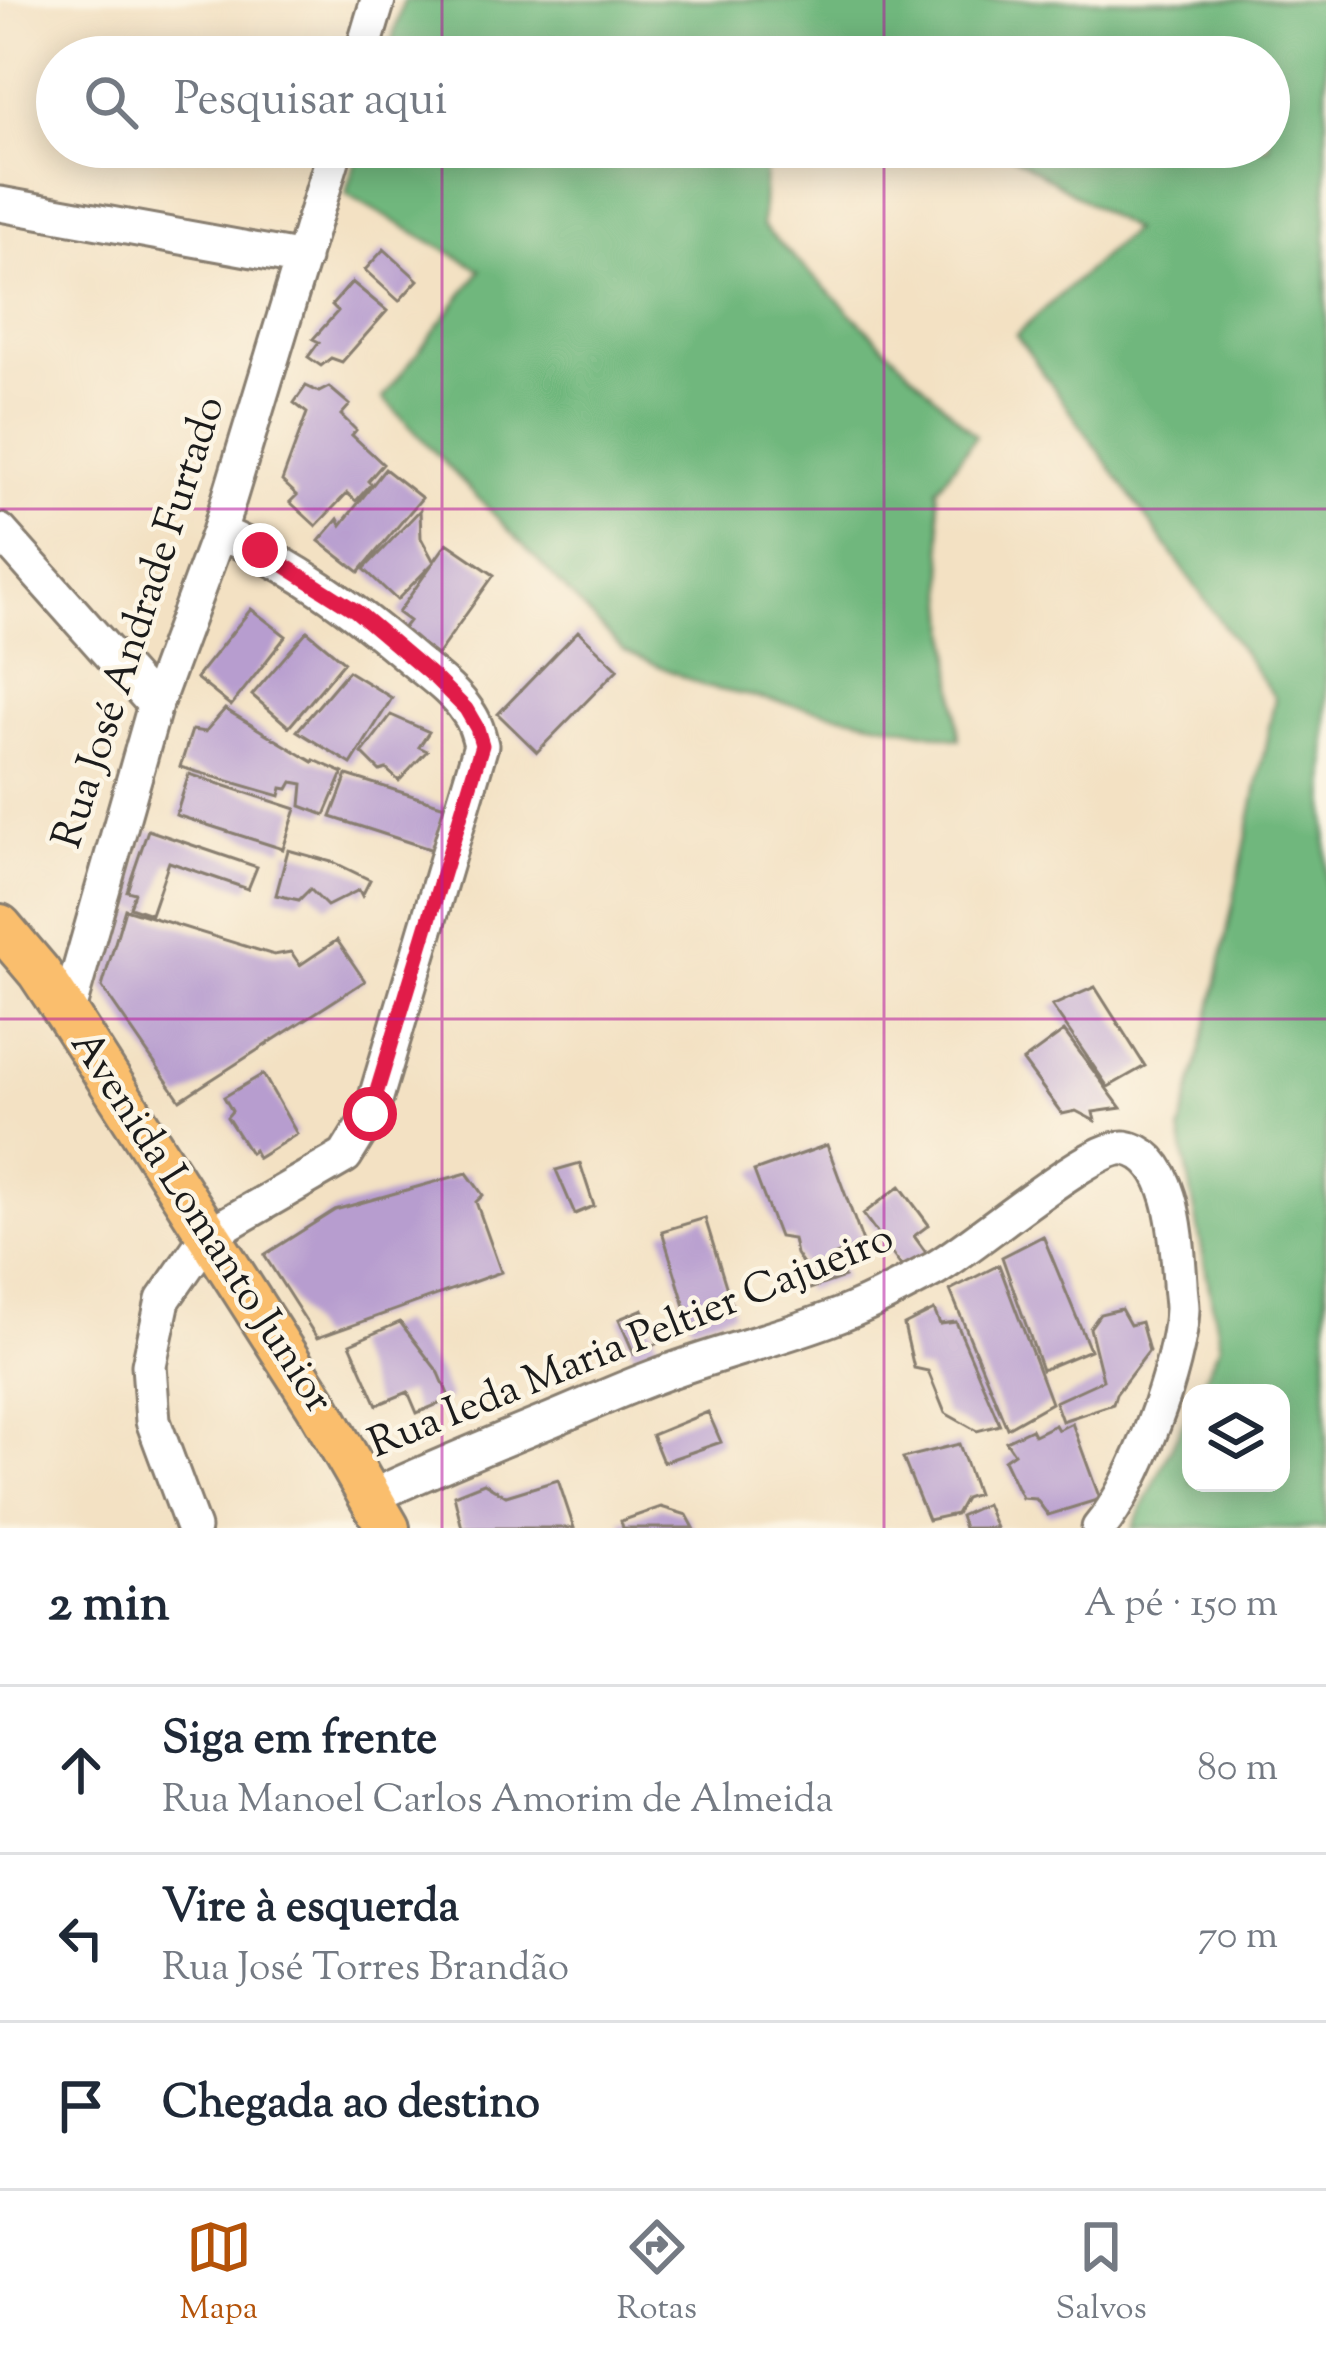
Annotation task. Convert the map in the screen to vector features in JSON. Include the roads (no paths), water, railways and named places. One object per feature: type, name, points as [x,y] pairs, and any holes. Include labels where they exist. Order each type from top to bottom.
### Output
[{"type":"main road","name":"Avenida Lomanto Junior","points":[[0,926],[67,1015],[317,1405],[379,1513]]},
{"type":"street","points":[[367,36],[378,0]]},
{"type":"street","name":"Rua José Andrade Furtado","points":[[67,1015],[155,705],[219,532],[330,168]]},
{"type":"street","points":[[0,204],[303,260]]},
{"type":"street","points":[[0,531],[155,705]]},
{"type":"street","points":[[193,1528],[153,1421],[149,1365],[163,1300],[208,1235],[345,1156],[370,1114],[482,745],[466,709],[356,611],[292,569],[219,532]]},
{"type":"street","name":"Rua Ieda Maria Peltier Cajueiro","points":[[379,1513],[439,1465],[655,1376],[830,1319],[888,1294],[950,1260],[1051,1185],[1108,1150],[1125,1148],[1143,1156],[1162,1177],[1175,1225],[1182,1310],[1172,1366],[1154,1424],[1114,1510],[1099,1528]]}]
